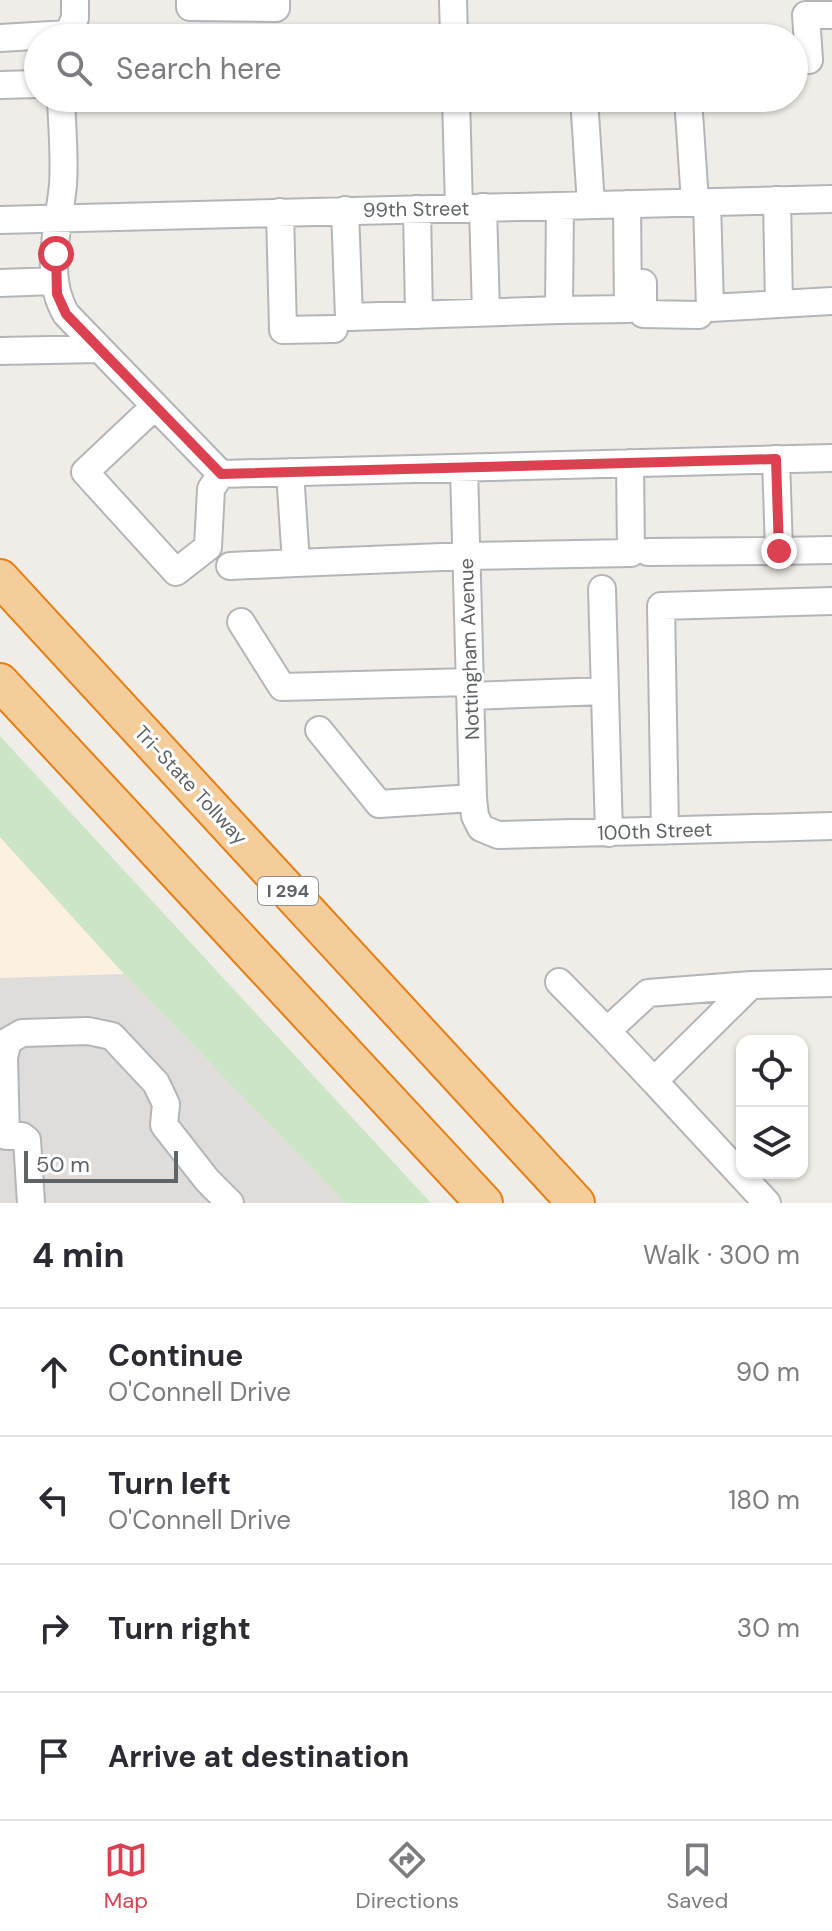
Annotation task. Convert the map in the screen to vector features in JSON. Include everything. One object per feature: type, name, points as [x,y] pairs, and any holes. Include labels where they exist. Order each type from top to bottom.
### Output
[{"type":"highway","name":"Tri-State Tollway","points":[[0,578],[576,1203]]},
{"type":"highway","points":[[0,682],[484,1203]]},
{"type":"street","points":[[72,24],[75,0]]},
{"type":"street","points":[[190,0],[190,7],[276,8],[276,0]]},
{"type":"street","points":[[453,0],[454,24]]},
{"type":"street","points":[[807,24],[806,15],[832,15]]},
{"type":"street","points":[[0,38],[24,37]]},
{"type":"street","points":[[808,45],[809,60]]},
{"type":"street","points":[[0,85],[24,84]]},
{"type":"street","points":[[61,112],[63,185],[56,220],[55,281],[60,303],[66,314],[221,474],[832,458]]},
{"type":"street","points":[[458,112],[486,312]]},
{"type":"street","points":[[585,112],[591,205]]},
{"type":"street","points":[[690,112],[710,308],[832,301]]},
{"type":"street","name":"99th Street","points":[[0,220],[832,199]]},
{"type":"street","points":[[777,200],[779,304]]},
{"type":"street","points":[[345,210],[349,317],[628,309],[634,204]]},
{"type":"street","points":[[634,204],[643,314],[699,315]]},
{"type":"street","points":[[559,310],[560,206]]},
{"type":"street","points":[[417,209],[419,315]]},
{"type":"street","points":[[280,212],[283,330],[334,329]]},
{"type":"street","points":[[0,283],[55,281]]},
{"type":"street","points":[[0,351],[99,349]]},
{"type":"street","points":[[154,407],[85,472],[176,572],[208,547],[211,489],[221,474]]},
{"type":"street","points":[[776,459],[779,551]]},
{"type":"street","points":[[230,566],[631,553],[630,463]]},
{"type":"street","name":"Nottingham Avenue","points":[[464,468],[473,798],[475,816],[481,828]]},
{"type":"street","points":[[290,472],[296,563]]},
{"type":"street","points":[[648,552],[832,550]]},
{"type":"street","points":[[602,589],[609,833]]},
{"type":"street","points":[[665,831],[661,606],[832,601]]},
{"type":"street","points":[[241,622],[282,687],[605,691]]},
{"type":"street","points":[[319,730],[379,804],[473,798]]},
{"type":"street","name":"100th Street","points":[[481,828],[498,835],[832,826]]},
{"type":"street","points":[[559,982],[767,1203]]},
{"type":"street","points":[[607,1031],[648,993],[832,983]]},
{"type":"street","points":[[654,1081],[751,985]]},
{"type":"street","points":[[31,1203],[27,1140],[22,1136],[2,1136],[4,1057],[8,1041],[22,1033],[88,1031],[112,1036],[156,1083],[166,1104],[164,1125],[207,1180],[230,1203]]},
{"type":"shaded area","points":[[0,837],[124,974],[0,978]]},
{"type":"shaded area","points":[[124,974],[345,1203],[0,1203],[0,978]]},
{"type":"green space","points":[[0,736],[431,1203],[345,1203],[124,974],[0,837]]},
{"type":"route","points":[[56,254],[57,294],[66,314],[221,474],[776,459],[779,551]]}]
